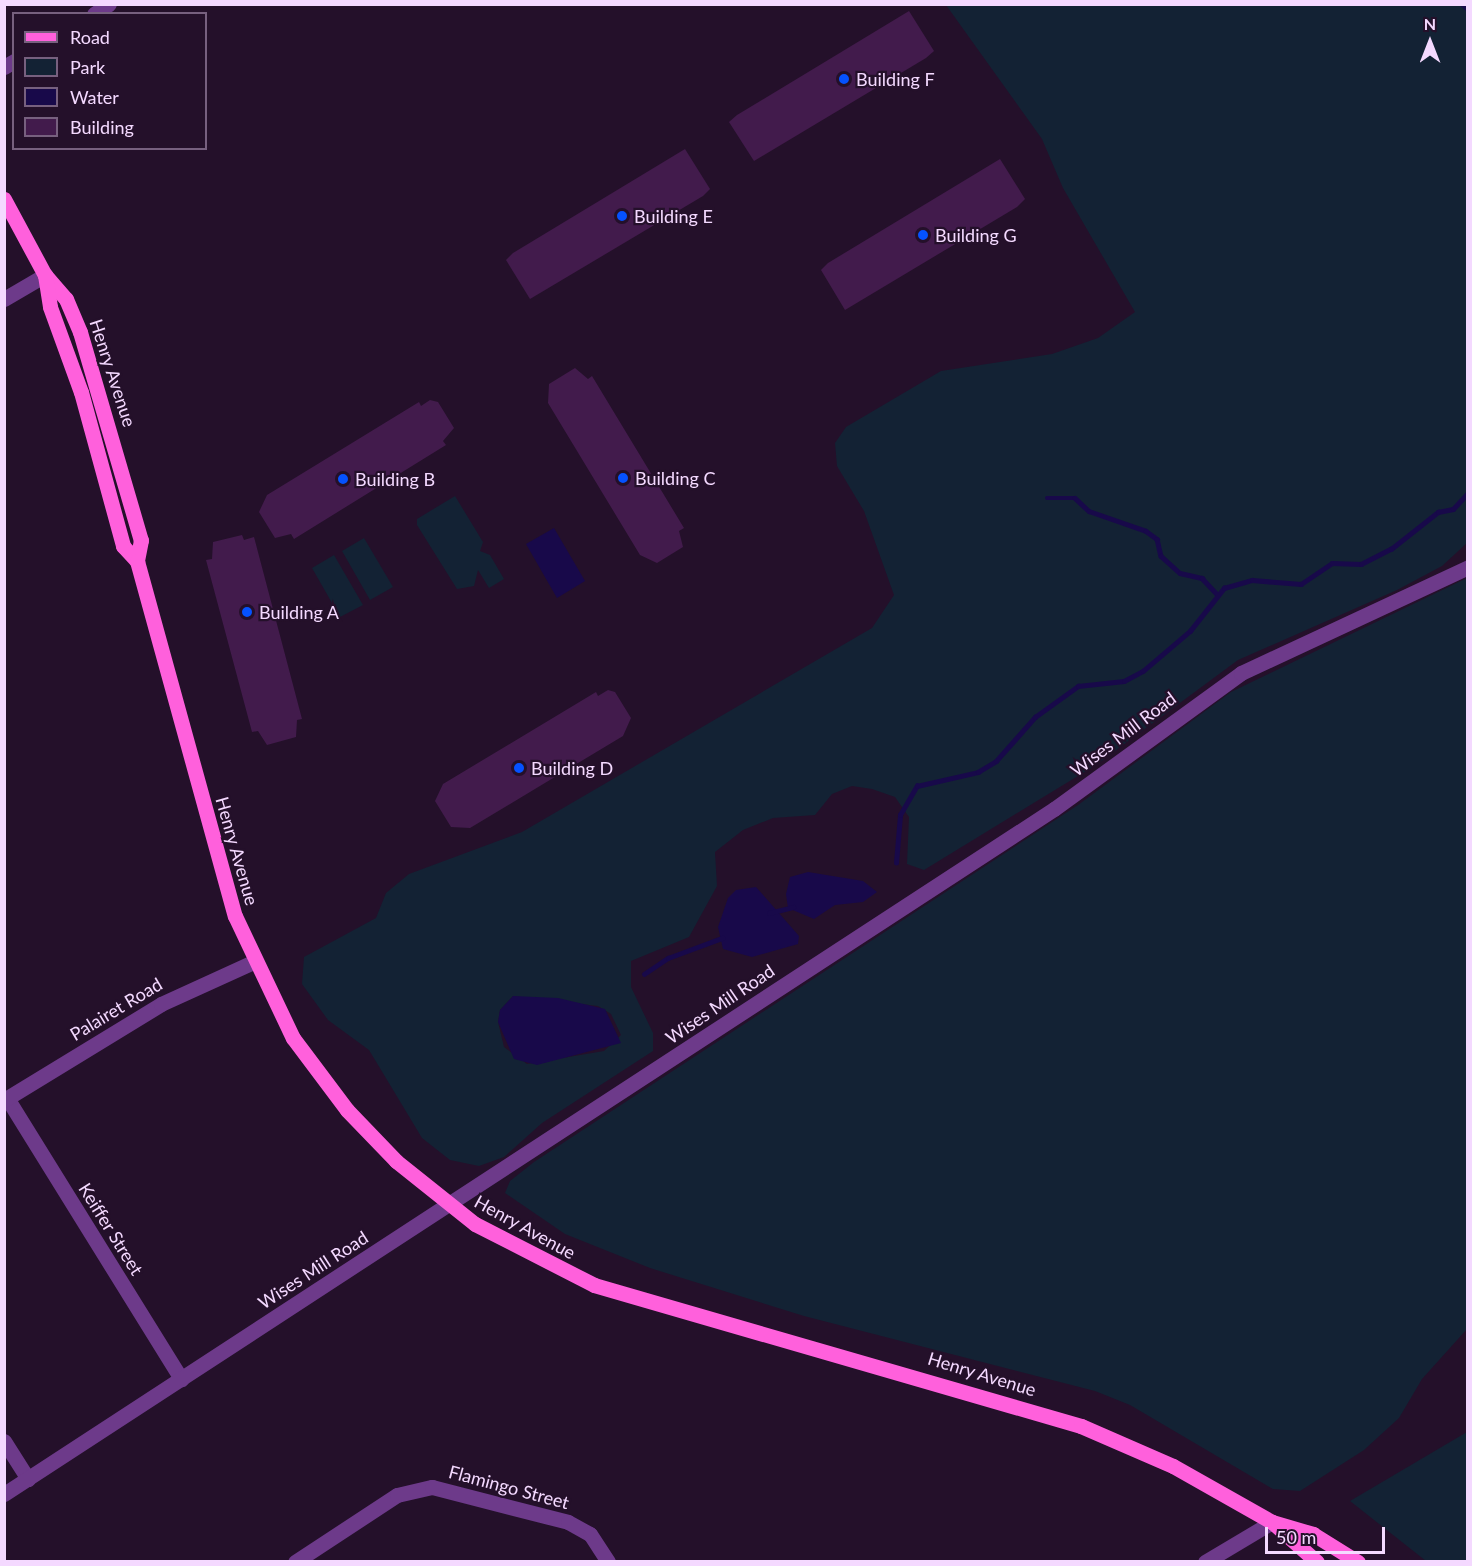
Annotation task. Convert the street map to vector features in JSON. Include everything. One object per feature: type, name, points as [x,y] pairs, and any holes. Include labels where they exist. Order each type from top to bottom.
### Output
[{"type":"main road","name":"Henry Avenue","points":[[4,199],[45,274],[50,307],[81,392],[123,546],[137,561],[225,886],[253,962],[293,1038],[326,1084],[396,1161],[448,1206],[523,1252],[594,1285],[1061,1419],[1164,1462],[1272,1522],[1317,1562]]},
{"type":"main road","name":"Henry Avenue","points":[[1272,1522],[1313,1534],[1358,1562]]},
{"type":"street","points":[[4,299],[45,274]]},
{"type":"street","name":"Wises Mill Road","points":[[4,1494],[1054,809],[1241,673],[1467,567]]},
{"type":"street","name":"Palairet Road","points":[[6,1099],[161,1004],[253,962]]},
{"type":"street","name":"Keiffer Street","points":[[6,1099],[181,1379]]},
{"type":"street","points":[[4,1441],[28,1479]]},
{"type":"street","name":"Flamingo Street","points":[[295,1562],[397,1495],[432,1487],[574,1524],[590,1534],[608,1562]]},
{"type":"street","points":[[1204,1562],[1272,1522]]},
{"type":"green space","points":[[946,5],[1467,5],[1468,542],[1442,566],[1397,590],[1238,660],[1096,765],[924,870],[907,864],[909,817],[895,797],[872,789],[852,786],[832,794],[815,815],[773,818],[743,830],[715,852],[717,886],[689,937],[631,961],[631,987],[653,1033],[653,1051],[542,1123],[504,1157],[479,1166],[450,1160],[422,1138],[369,1050],[328,1020],[302,984],[304,957],[376,918],[386,893],[409,874],[522,832],[872,628],[894,595],[864,511],[837,466],[835,443],[846,427],[941,371],[1052,354],[1098,338],[1135,312],[1063,188],[1042,139]],"holes":[[[513,996],[598,1006],[611,1014],[621,1035],[604,1051],[527,1064],[504,1047],[498,1022],[500,1010]]]},
{"type":"green space","points":[[455,496],[483,542],[480,551],[490,555],[504,579],[489,588],[478,570],[474,586],[457,589],[417,525],[417,519]]},
{"type":"green space","points":[[364,538],[393,587],[370,600],[342,551]]},
{"type":"green space","points":[[334,555],[363,605],[340,617],[312,568]]},
{"type":"green space","points":[[1467,578],[1467,1329],[1422,1379],[1399,1418],[1364,1450],[1300,1491],[1273,1489],[1130,1405],[1095,1391],[804,1316],[650,1268],[565,1234],[505,1193],[510,1181],[534,1162],[1078,805],[1231,692]]},
{"type":"green space","points":[[1467,1432],[1467,1561],[1426,1561],[1350,1501]]},
{"type":"water","points":[[554,528],[585,581],[557,598],[526,544]]},
{"type":"water","points":[[808,872],[863,881],[877,892],[863,902],[835,905],[814,919],[788,908],[786,894],[790,877]]},
{"type":"water","points":[[756,887],[799,936],[798,944],[752,957],[723,949],[718,927],[728,898],[736,890]]},
{"type":"water","points":[[513,996],[558,998],[605,1009],[621,1043],[537,1065],[514,1059],[498,1022],[500,1010]]},
{"type":"building","name":"Building F","points":[[909,11],[934,51],[926,58],[754,161],[729,122]]},
{"type":"building","name":"Building E","points":[[685,149],[710,189],[703,196],[530,299],[506,260],[513,253]]},
{"type":"building","name":"Building G","points":[[1000,159],[1025,199],[1017,207],[845,310],[821,270],[828,263]]},
{"type":"building","name":"Building C","points":[[575,368],[588,379],[592,376],[684,528],[679,531],[683,547],[657,563],[640,555],[548,403],[549,384]]},
{"type":"building","name":"Building B","points":[[430,400],[438,402],[454,428],[443,441],[446,445],[294,539],[291,534],[275,538],[259,512],[267,495],[419,402],[421,406]]},
{"type":"building","name":"Building A","points":[[242,535],[244,540],[254,537],[302,719],[297,720],[296,737],[267,745],[258,731],[252,732],[206,560],[212,559],[213,542]]},
{"type":"building","name":"Building D","points":[[608,690],[615,692],[631,718],[623,736],[470,828],[451,827],[435,801],[443,784],[596,692],[598,696]]},
{"type":"waterway","points":[[1462,4],[1468,9]]},
{"type":"waterway","points":[[896,863],[900,815],[917,786],[978,772],[996,761],[1035,717],[1078,686],[1124,681],[1143,671],[1190,631],[1224,588],[1252,580],[1301,584],[1332,563],[1361,564],[1391,549],[1438,512],[1453,509],[1468,493]]},
{"type":"waterway","points":[[1047,498],[1075,498],[1089,511],[1146,531],[1157,539],[1161,556],[1180,573],[1202,578],[1218,595]]},
{"type":"waterway","points":[[769,913],[793,907]]},
{"type":"waterway","points":[[644,974],[668,958],[722,938]]},
{"type":"place","name":"Building F","points":[[844,79]]},
{"type":"place","name":"Building E","points":[[622,216]]},
{"type":"place","name":"Building G","points":[[923,235]]},
{"type":"place","name":"Building C","points":[[623,478]]},
{"type":"place","name":"Building B","points":[[343,479]]},
{"type":"place","name":"Building A","points":[[247,612]]},
{"type":"place","name":"Building D","points":[[519,768]]}]
